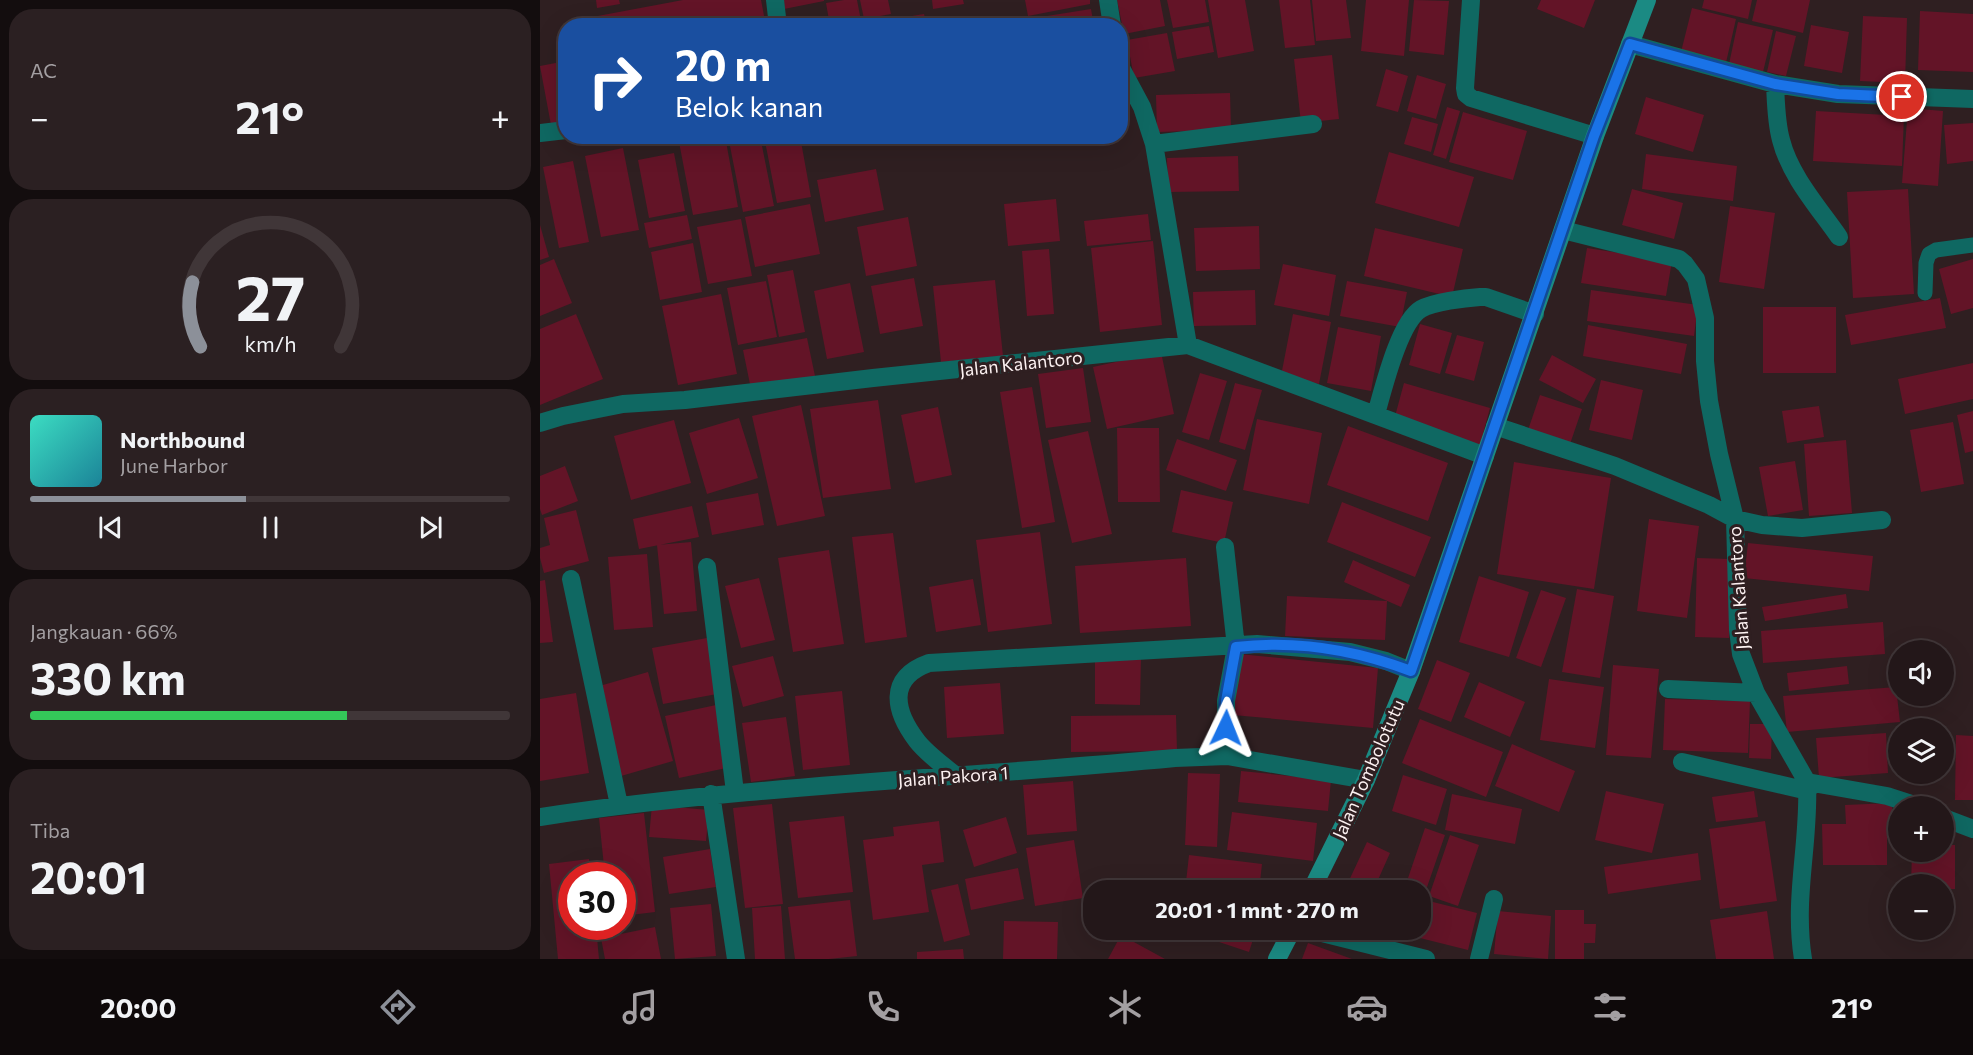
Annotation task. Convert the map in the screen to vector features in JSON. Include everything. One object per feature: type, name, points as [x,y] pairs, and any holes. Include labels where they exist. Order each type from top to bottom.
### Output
[{"type":"street","points":[[775,0],[777,18]]},
{"type":"street","points":[[1108,0],[1111,18]]},
{"type":"street","points":[[1471,0],[1466,94],[1471,98],[1594,136]]},
{"type":"street","name":"Jalan Tombolotutu","points":[[1316,880],[1366,780],[1411,671],[1594,136],[1647,0]]},
{"type":"street","points":[[1630,44],[1775,84],[1838,94],[1973,99]]},
{"type":"street","points":[[1128,81],[1142,107],[1154,144],[1188,345]]},
{"type":"street","points":[[1775,84],[1778,128],[1787,157],[1839,237]]},
{"type":"street","points":[[1154,144],[1313,124]]},
{"type":"street","points":[[540,133],[558,131]]},
{"type":"street","points":[[1563,230],[1679,259],[1696,279],[1705,318],[1705,361],[1709,401],[1735,519],[1762,525],[1802,528],[1882,520]]},
{"type":"street","points":[[1376,414],[1396,349],[1411,319],[1420,310],[1475,297],[1486,297],[1535,314]]},
{"type":"street","name":"Jalan Kalantoro","points":[[540,423],[623,404],[697,399],[1188,345],[1485,456]]},
{"type":"street","name":"Jalan Kalantoro","points":[[1495,426],[1615,466],[1709,505],[1735,519],[1738,630],[1741,654],[1756,693],[1807,786]]},
{"type":"street","points":[[1225,547],[1236,647],[1226,701],[1227,756]]},
{"type":"street","points":[[707,567],[735,792]]},
{"type":"street","points":[[571,579],[619,805]]},
{"type":"street","points":[[956,776],[918,742],[900,711],[899,686],[907,675],[919,666],[929,663],[1257,644],[1350,652],[1386,661],[1411,671]]},
{"type":"street","points":[[1668,689],[1756,693]]},
{"type":"street","name":"Jalan Pakora 1","points":[[540,817],[711,794],[1175,758],[1227,756],[1366,780]]},
{"type":"street","points":[[1682,762],[1807,786],[1888,796]]},
{"type":"street","points":[[1803,959],[1799,900],[1807,786]]},
{"type":"street","points":[[711,794],[736,959]]},
{"type":"street","points":[[1954,822],[1973,829]]},
{"type":"street","points":[[1479,959],[1494,899]]},
{"type":"street","points":[[1276,959],[1286,940]]},
{"type":"street","points":[[1350,940],[1426,959]]},
{"type":"lane","points":[[1925,293],[1926,263],[1929,254],[1936,250],[1973,245]]},
{"type":"building","points":[[596,0],[619,0],[620,4],[597,8]]},
{"type":"building","points":[[683,0],[761,0],[764,18],[587,18]]},
{"type":"building","points":[[782,0],[824,0],[824,1],[784,9]]},
{"type":"building","points":[[857,0],[860,18],[829,18],[826,3]]},
{"type":"building","points":[[860,0],[888,0],[891,14],[864,18]]},
{"type":"building","points":[[932,0],[963,0],[964,4],[933,9]]},
{"type":"building","points":[[1025,0],[1090,0],[1090,4],[1028,16]]},
{"type":"building","points":[[1117,0],[1160,0],[1165,26],[1128,33],[1128,18],[1121,18]]},
{"type":"building","points":[[1167,0],[1205,0],[1209,22],[1173,28]]},
{"type":"building","points":[[1208,0],[1245,0],[1254,51],[1218,58]]},
{"type":"building","points":[[1279,0],[1310,0],[1315,45],[1285,48]]},
{"type":"building","points":[[1312,0],[1346,0],[1351,38],[1316,41]]},
{"type":"building","points":[[1366,0],[1409,0],[1404,56],[1361,51]]},
{"type":"building","points":[[1414,0],[1449,1],[1444,55],[1409,51]]},
{"type":"building","points":[[1541,0],[1595,0],[1584,28],[1537,9]]},
{"type":"building","points":[[1704,0],[1752,0],[1748,19],[1702,8]]},
{"type":"building","points":[[1757,0],[1810,0],[1803,33],[1752,21]]},
{"type":"building","points":[[1692,8],[1736,19],[1725,67],[1680,56]]},
{"type":"building","points":[[1091,9],[1093,18],[1034,18]]},
{"type":"building","points":[[1920,11],[1973,14],[1973,72],[1918,70]]},
{"type":"building","points":[[924,14],[925,18],[900,18]]},
{"type":"building","points":[[1863,16],[1907,18],[1905,83],[1860,81]]},
{"type":"building","points":[[1738,22],[1773,30],[1763,72],[1729,64]]},
{"type":"building","points":[[1811,25],[1849,32],[1842,73],[1804,66]]},
{"type":"building","points":[[1209,26],[1214,52],[1177,59],[1172,32]]},
{"type":"building","points":[[1776,31],[1796,36],[1786,76],[1767,72]]},
{"type":"building","points":[[1167,33],[1175,71],[1134,78],[1128,40]]},
{"type":"building","points":[[1332,55],[1339,119],[1301,123],[1294,59]]},
{"type":"building","points":[[558,63],[558,124],[551,125],[540,66]]},
{"type":"building","points":[[1386,69],[1408,76],[1398,112],[1376,106]]},
{"type":"building","points":[[1417,75],[1446,84],[1436,119],[1407,111]]},
{"type":"building","points":[[1230,93],[1231,130],[1157,132],[1156,95]]},
{"type":"building","points":[[1646,97],[1704,115],[1693,152],[1635,134]]},
{"type":"building","points":[[1447,107],[1460,111],[1446,159],[1433,155]]},
{"type":"building","points":[[1908,108],[1943,111],[1938,186],[1902,183]]},
{"type":"building","points":[[1816,111],[1904,116],[1902,166],[1813,161]]},
{"type":"building","points":[[1463,112],[1527,131],[1513,180],[1449,162]]},
{"type":"building","points":[[1412,117],[1438,124],[1431,152],[1404,144]]},
{"type":"building","points":[[1973,123],[1973,161],[1947,164],[1944,125]]},
{"type":"building","points":[[679,144],[726,144],[738,207],[693,215]]},
{"type":"building","points":[[730,144],[762,144],[774,206],[743,212]]},
{"type":"building","points":[[766,144],[801,144],[811,197],[777,203]]},
{"type":"building","points":[[623,148],[639,230],[601,237],[585,156]]},
{"type":"building","points":[[1389,152],[1474,177],[1459,227],[1375,203]]},
{"type":"building","points":[[674,153],[685,211],[649,218],[638,160]]},
{"type":"building","points":[[1646,154],[1737,166],[1733,201],[1642,189]]},
{"type":"building","points":[[1238,156],[1239,191],[1168,192],[1167,158]]},
{"type":"building","points":[[573,161],[589,242],[559,248],[543,167]]},
{"type":"building","points":[[876,169],[884,210],[825,222],[817,180]]},
{"type":"building","points":[[1632,189],[1683,203],[1674,239],[1622,225]]},
{"type":"building","points":[[1908,189],[1914,294],[1853,298],[1847,192]]},
{"type":"building","points":[[1056,199],[1060,241],[1008,246],[1004,204]]},
{"type":"building","points":[[810,204],[820,254],[755,267],[745,217]]},
{"type":"building","points":[[1730,206],[1775,213],[1764,289],[1719,282]]},
{"type":"building","points":[[1148,214],[1151,240],[1087,246],[1084,221]]},
{"type":"building","points":[[687,215],[692,239],[649,248],[644,223]]},
{"type":"building","points":[[908,217],[917,266],[866,276],[857,227]]},
{"type":"building","points":[[741,219],[752,276],[708,284],[697,227]]},
{"type":"building","points":[[540,225],[549,257],[540,260]]},
{"type":"building","points":[[1259,226],[1260,269],[1196,271],[1194,228]]},
{"type":"building","points":[[1375,228],[1463,249],[1452,297],[1364,276]]},
{"type":"building","points":[[1153,241],[1162,325],[1100,332],[1091,248]]},
{"type":"building","points":[[693,243],[702,292],[660,300],[651,252]]},
{"type":"building","points":[[1587,248],[1672,261],[1666,296],[1581,283]]},
{"type":"building","points":[[1049,249],[1054,314],[1027,316],[1022,251]]},
{"type":"building","points":[[554,259],[572,303],[540,316],[540,265]]},
{"type":"building","points":[[1973,259],[1973,308],[1951,314],[1939,269]]},
{"type":"building","points":[[1283,264],[1336,275],[1329,316],[1274,305]]},
{"type":"building","points":[[793,270],[805,332],[779,337],[767,275]]},
{"type":"building","points":[[914,278],[923,326],[880,334],[871,286]]},
{"type":"building","points":[[995,280],[1003,356],[941,362],[933,286]]},
{"type":"building","points":[[766,281],[777,337],[738,345],[727,288]]},
{"type":"building","points":[[1347,281],[1407,292],[1400,327],[1340,316]]},
{"type":"building","points":[[850,283],[864,352],[827,359],[814,291]]},
{"type":"building","points":[[1255,290],[1256,325],[1194,326],[1193,292]]},
{"type":"building","points":[[1591,290],[1698,305],[1694,336],[1587,321]]},
{"type":"building","points":[[721,294],[737,374],[678,385],[662,306]]},
{"type":"building","points":[[1940,298],[1946,328],[1851,345],[1845,315]]},
{"type":"building","points":[[1763,307],[1836,307],[1836,373],[1763,373]]},
{"type":"building","points":[[576,314],[603,379],[540,405],[540,329]]},
{"type":"building","points":[[1293,314],[1331,322],[1319,384],[1281,376]]},
{"type":"building","points":[[1420,324],[1452,333],[1440,374],[1409,365]]},
{"type":"building","points":[[1588,325],[1687,344],[1681,374],[1583,356]]},
{"type":"building","points":[[1338,327],[1381,336],[1371,391],[1327,383]]},
{"type":"building","points":[[1457,335],[1484,342],[1474,381],[1445,373]]},
{"type":"building","points":[[807,338],[815,376],[751,389],[743,350]]},
{"type":"building","points":[[1161,352],[1174,414],[1107,429],[1093,367]]},
{"type":"building","points":[[1552,355],[1596,379],[1583,403],[1539,380]]},
{"type":"building","points":[[1973,363],[1973,399],[1905,414],[1898,379]]},
{"type":"building","points":[[1083,368],[1091,422],[1046,428],[1038,374]]},
{"type":"building","points":[[1200,373],[1227,381],[1209,440],[1182,432]]},
{"type":"building","points":[[1601,380],[1643,390],[1632,440],[1589,430]]},
{"type":"building","points":[[1235,383],[1262,390],[1245,450],[1219,442]]},
{"type":"building","points":[[1404,383],[1490,408],[1480,445],[1394,420]]},
{"type":"building","points":[[1032,387],[1055,522],[1022,528],[1000,392]]},
{"type":"building","points":[[1540,395],[1582,409],[1570,444],[1528,430]]},
{"type":"building","points":[[878,400],[891,489],[823,498],[810,409]]},
{"type":"building","points":[[801,405],[825,516],[777,526],[752,416]]},
{"type":"building","points":[[1819,406],[1824,437],[1787,443],[1782,411]]},
{"type":"building","points":[[938,407],[952,475],[915,483],[901,415]]},
{"type":"building","points":[[1973,411],[1973,451],[1965,453],[1957,415]]},
{"type":"building","points":[[739,418],[758,478],[707,494],[689,433]]},
{"type":"building","points":[[1257,419],[1322,433],[1309,504],[1243,490]]},
{"type":"building","points":[[674,420],[691,483],[631,500],[614,436]]},
{"type":"building","points":[[1953,422],[1964,484],[1921,492],[1910,430]]},
{"type":"building","points":[[1348,426],[1448,463],[1428,521],[1327,485]]},
{"type":"building","points":[[1117,428],[1159,428],[1160,502],[1118,502]]},
{"type":"building","points":[[1088,431],[1112,534],[1072,543],[1048,440]]},
{"type":"building","points":[[1177,439],[1237,460],[1226,491],[1166,470]]},
{"type":"building","points":[[1846,440],[1852,513],[1809,516],[1804,444]]},
{"type":"building","points":[[1795,461],[1803,510],[1768,516],[1759,467]]},
{"type":"building","points":[[1514,462],[1611,478],[1594,589],[1497,574]]},
{"type":"building","points":[[565,466],[578,501],[542,515],[540,476]]},
{"type":"building","points":[[1181,490],[1233,502],[1224,543],[1172,532]]},
{"type":"building","points":[[758,493],[764,525],[712,535],[706,503]]},
{"type":"building","points":[[1342,502],[1431,537],[1415,577],[1327,542]]},
{"type":"building","points":[[692,506],[699,537],[639,549],[633,519]]},
{"type":"building","points":[[576,510],[589,561],[544,573],[540,548],[550,545],[544,518]]},
{"type":"building","points":[[1649,519],[1699,526],[1687,618],[1637,611]]},
{"type":"building","points":[[1040,532],[1052,624],[988,632],[976,540]]},
{"type":"building","points":[[893,533],[907,637],[865,643],[852,537]]},
{"type":"building","points":[[691,542],[697,611],[664,614],[657,545]]},
{"type":"building","points":[[1748,543],[1873,556],[1869,591],[1744,578]]},
{"type":"building","points":[[829,550],[844,644],[793,652],[778,558]]},
{"type":"building","points":[[647,554],[653,627],[614,630],[608,557]]},
{"type":"building","points":[[1186,558],[1191,626],[1080,633],[1075,566]]},
{"type":"building","points":[[1697,558],[1730,559],[1729,638],[1695,637]]},
{"type":"building","points":[[1353,560],[1410,585],[1401,607],[1344,582]]},
{"type":"building","points":[[1479,576],[1529,592],[1509,657],[1459,642]]},
{"type":"building","points":[[759,578],[775,640],[741,648],[725,586]]},
{"type":"building","points":[[973,579],[981,625],[936,632],[929,587]]},
{"type":"building","points":[[545,580],[553,642],[540,643],[540,581]]},
{"type":"building","points":[[1577,589],[1614,596],[1600,678],[1562,672]]},
{"type":"building","points":[[1541,590],[1566,598],[1541,667],[1516,658]]},
{"type":"building","points":[[1846,594],[1848,608],[1765,621],[1762,607]]},
{"type":"building","points":[[1287,596],[1387,601],[1385,640],[1285,636]]},
{"type":"building","points":[[1883,622],[1885,654],[1763,663],[1761,631]]},
{"type":"building","points":[[707,638],[717,694],[663,704],[652,648]]},
{"type":"building","points":[[1095,654],[1141,655],[1140,705],[1095,704]]},
{"type":"building","points":[[1239,654],[1378,668],[1373,728],[1233,715]]},
{"type":"building","points":[[773,656],[784,696],[743,707],[732,666]]},
{"type":"building","points":[[1437,660],[1470,673],[1451,722],[1418,709]]},
{"type":"building","points":[[1613,665],[1659,669],[1651,758],[1606,755]]},
{"type":"building","points":[[1847,666],[1849,684],[1789,691],[1787,673]]},
{"type":"building","points":[[648,672],[673,761],[621,776],[596,687]]},
{"type":"building","points":[[1549,679],[1604,687],[1595,748],[1540,740]]},
{"type":"building","points":[[1479,682],[1525,702],[1510,737],[1464,717]]},
{"type":"building","points":[[1000,683],[1004,734],[947,738],[944,687]]},
{"type":"building","points":[[1888,688],[1888,706],[1898,706],[1900,718],[1888,718],[1888,723],[1787,732],[1783,696]]},
{"type":"building","points":[[842,691],[850,765],[803,770],[795,696]]},
{"type":"building","points":[[576,693],[589,773],[540,781],[540,699]]},
{"type":"building","points":[[1665,699],[1750,701],[1748,753],[1663,750]]},
{"type":"building","points":[[716,705],[731,767],[679,778],[665,716]]},
{"type":"building","points":[[1176,715],[1177,751],[1071,752],[1071,716]]},
{"type":"building","points":[[786,717],[795,776],[751,782],[742,723]]},
{"type":"building","points":[[1420,719],[1503,752],[1486,797],[1402,763]]},
{"type":"building","points":[[1750,724],[1772,724],[1771,759],[1749,758]]},
{"type":"building","points":[[1886,733],[1888,773],[1819,778],[1816,738]]},
{"type":"building","points":[[1956,735],[1973,736],[1973,800],[1955,800]]},
{"type":"building","points":[[1512,744],[1575,771],[1559,812],[1495,786]]},
{"type":"building","points":[[1241,771],[1331,780],[1328,811],[1238,802]]},
{"type":"building","points":[[1188,773],[1220,774],[1217,847],[1185,845]]},
{"type":"building","points":[[1403,775],[1447,789],[1436,825],[1392,811]]},
{"type":"building","points":[[1073,781],[1077,831],[1027,835],[1023,785]]},
{"type":"building","points":[[1606,791],[1664,804],[1652,853],[1595,840]]},
{"type":"building","points":[[1754,791],[1758,817],[1716,822],[1712,797]]},
{"type":"building","points":[[1452,794],[1522,809],[1515,844],[1445,830]]},
{"type":"building","points":[[1888,803],[1887,865],[1823,865],[1822,824],[1846,824],[1845,805]]},
{"type":"building","points":[[772,804],[783,904],[745,908],[733,808]]},
{"type":"building","points":[[652,805],[709,810],[706,841],[649,837]]},
{"type":"building","points":[[1232,812],[1317,823],[1313,861],[1227,850]]},
{"type":"building","points":[[644,813],[655,912],[636,914],[636,862],[604,862],[599,818]]},
{"type":"building","points":[[844,816],[853,892],[798,898],[789,822]]},
{"type":"building","points":[[1006,817],[1017,853],[974,867],[963,830]]},
{"type":"building","points":[[939,821],[944,862],[922,865],[929,912],[873,920],[863,840],[894,836],[893,827]]},
{"type":"building","points":[[1765,821],[1777,901],[1720,909],[1709,829]]},
{"type":"building","points":[[1425,828],[1445,835],[1429,880],[1407,880]]},
{"type":"building","points":[[1450,835],[1479,845],[1458,906],[1431,897],[1431,890]]},
{"type":"building","points":[[1074,840],[1083,898],[1035,906],[1026,848]]},
{"type":"building","points":[[1367,842],[1390,853],[1378,880],[1349,880]]},
{"type":"building","points":[[1955,845],[1955,889],[1954,874],[1911,874],[1912,862],[1954,862]]},
{"type":"building","points":[[710,849],[716,887],[669,894],[663,857]]},
{"type":"building","points":[[1698,853],[1701,880],[1608,894],[1604,867]]},
{"type":"building","points":[[1189,855],[1262,864],[1260,880],[1186,880]]},
{"type":"building","points":[[589,859],[589,862],[565,862]]},
{"type":"building","points":[[558,863],[558,940],[597,940],[599,959],[558,959],[549,864]]},
{"type":"building","points":[[1018,868],[1024,899],[971,910],[965,879]]},
{"type":"building","points":[[958,884],[970,935],[944,942],[931,890]]},
{"type":"building","points":[[850,900],[857,956],[795,959],[788,907]]},
{"type":"building","points":[[1431,902],[1477,913],[1468,950],[1428,940],[1431,940]]},
{"type":"building","points":[[711,904],[716,956],[675,959],[670,908]]},
{"type":"building","points":[[781,906],[785,959],[755,959],[752,908]]},
{"type":"building","points":[[1555,910],[1584,910],[1584,924],[1596,924],[1595,943],[1584,943],[1584,959],[1555,959]]},
{"type":"building","points":[[1498,911],[1551,916],[1548,959],[1494,954]]},
{"type":"building","points":[[1767,911],[1774,959],[1716,959],[1710,920]]},
{"type":"building","points":[[1004,921],[1058,922],[1057,959],[1003,959]]},
{"type":"building","points":[[655,927],[661,959],[605,959],[601,940],[636,940],[636,931]]},
{"type":"building","points":[[1118,940],[1130,940],[1165,959],[1108,959]]},
{"type":"building","points":[[1213,940],[1253,940],[1249,952]]},
{"type":"building","points":[[1308,943],[1352,959],[1302,959]]},
{"type":"building","points":[[963,949],[964,959],[917,959],[917,952]]},
{"type":"route","points":[[1226,728],[1226,701],[1236,647],[1257,644],[1350,652],[1386,661],[1411,671],[1594,136],[1630,44],[1775,84],[1838,94],[1902,97]]}]
